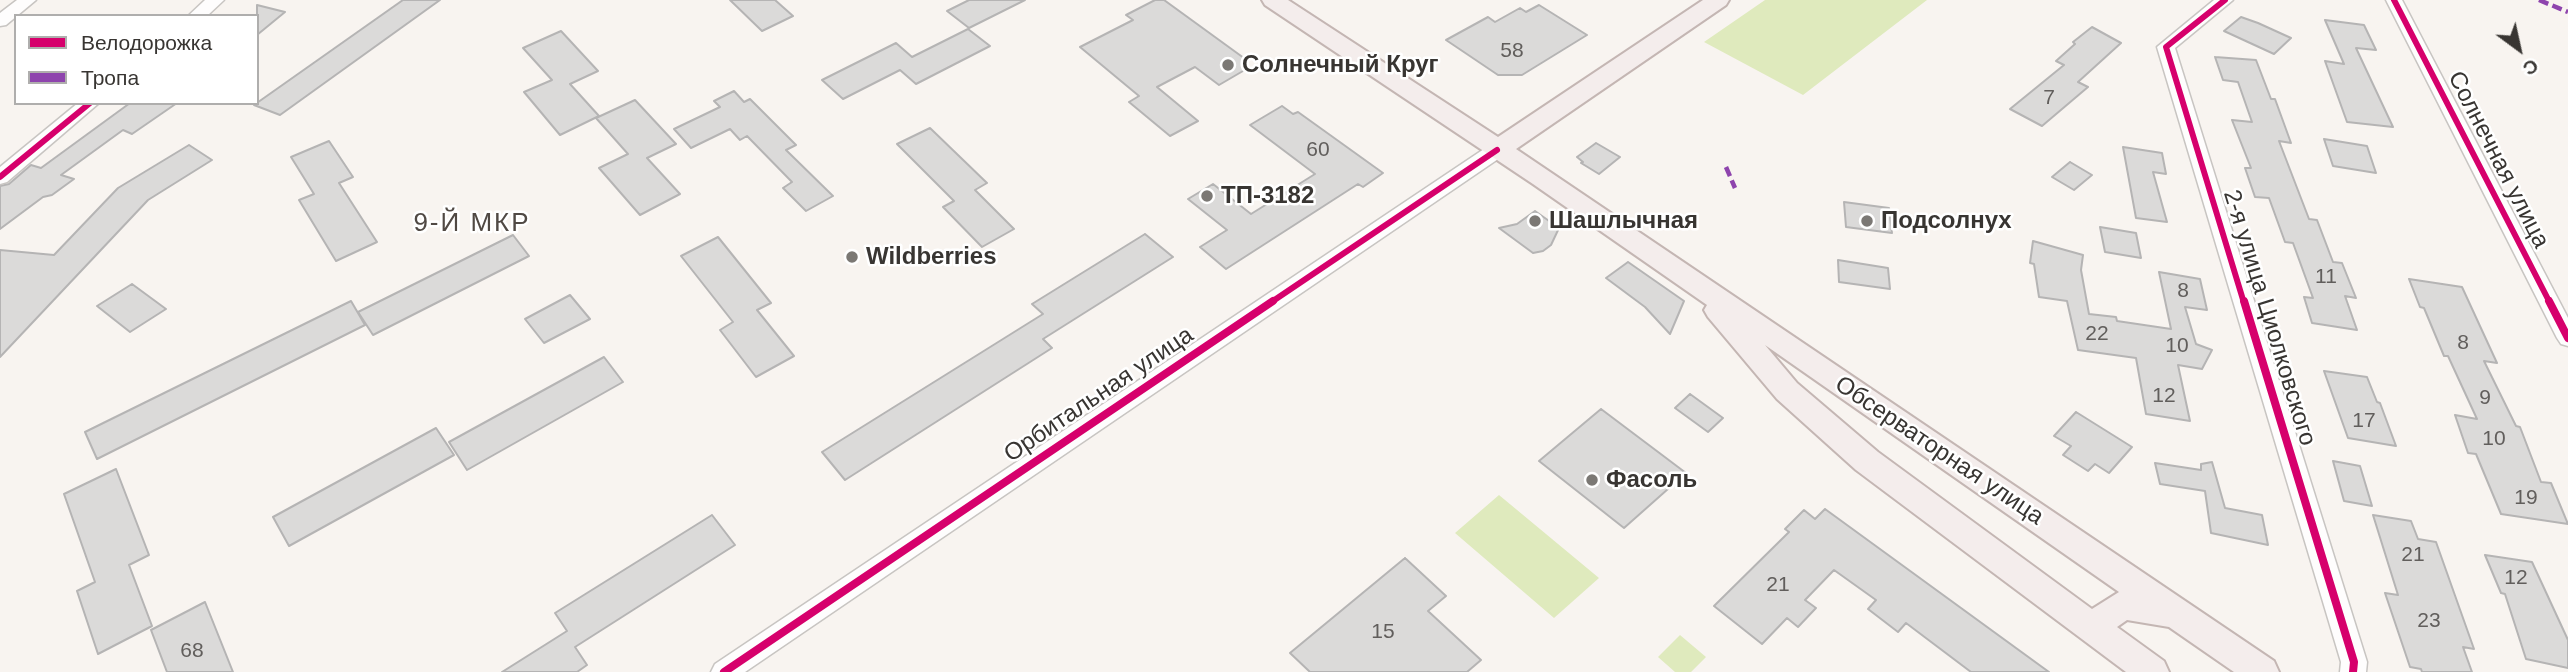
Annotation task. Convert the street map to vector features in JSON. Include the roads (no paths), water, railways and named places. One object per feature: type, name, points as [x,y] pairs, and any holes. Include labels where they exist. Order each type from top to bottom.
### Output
[{"type":"main road","name":"Обсерваторная улица","points":[[1273,0],[1542,178],[2262,672]]},
{"type":"main road","name":"Орбитальная улица","points":[[1497,150],[1718,0]]},
{"type":"main road","name":"Обсерваторная улица","points":[[1699,287],[1787,391],[1867,461],[2152,672]]},
{"type":"main road","name":"Обсерваторная улица","points":[[2094,630],[2105,617],[2123,605],[2180,616]]},
{"type":"street","points":[[0,21],[28,0]]},
{"type":"street","points":[[199,14],[216,0]]},
{"type":"street","name":"2-я улица Циолковского","points":[[2225,0],[2166,47],[2358,669]]},
{"type":"street","name":"Солнечная улица","points":[[2394,0],[2568,338]]},
{"type":"street","points":[[0,177],[88,105]]},
{"type":"street","name":"Орбитальная улица","points":[[724,672],[1497,150]]},
{"type":"place","name":"Солнечный Круг","points":[[1228,65]]},
{"type":"place","name":"ТП-3182","points":[[1207,196]]},
{"type":"place","name":"Шашлычная","points":[[1535,221]]},
{"type":"place","name":"Подсолнух","points":[[1867,221]]},
{"type":"place","name":"Wildberries","points":[[852,257]]},
{"type":"place","name":"Фасоль","points":[[1592,480]]},
{"type":"district","name":"9-Й МКР","points":[[472,224]]}]
